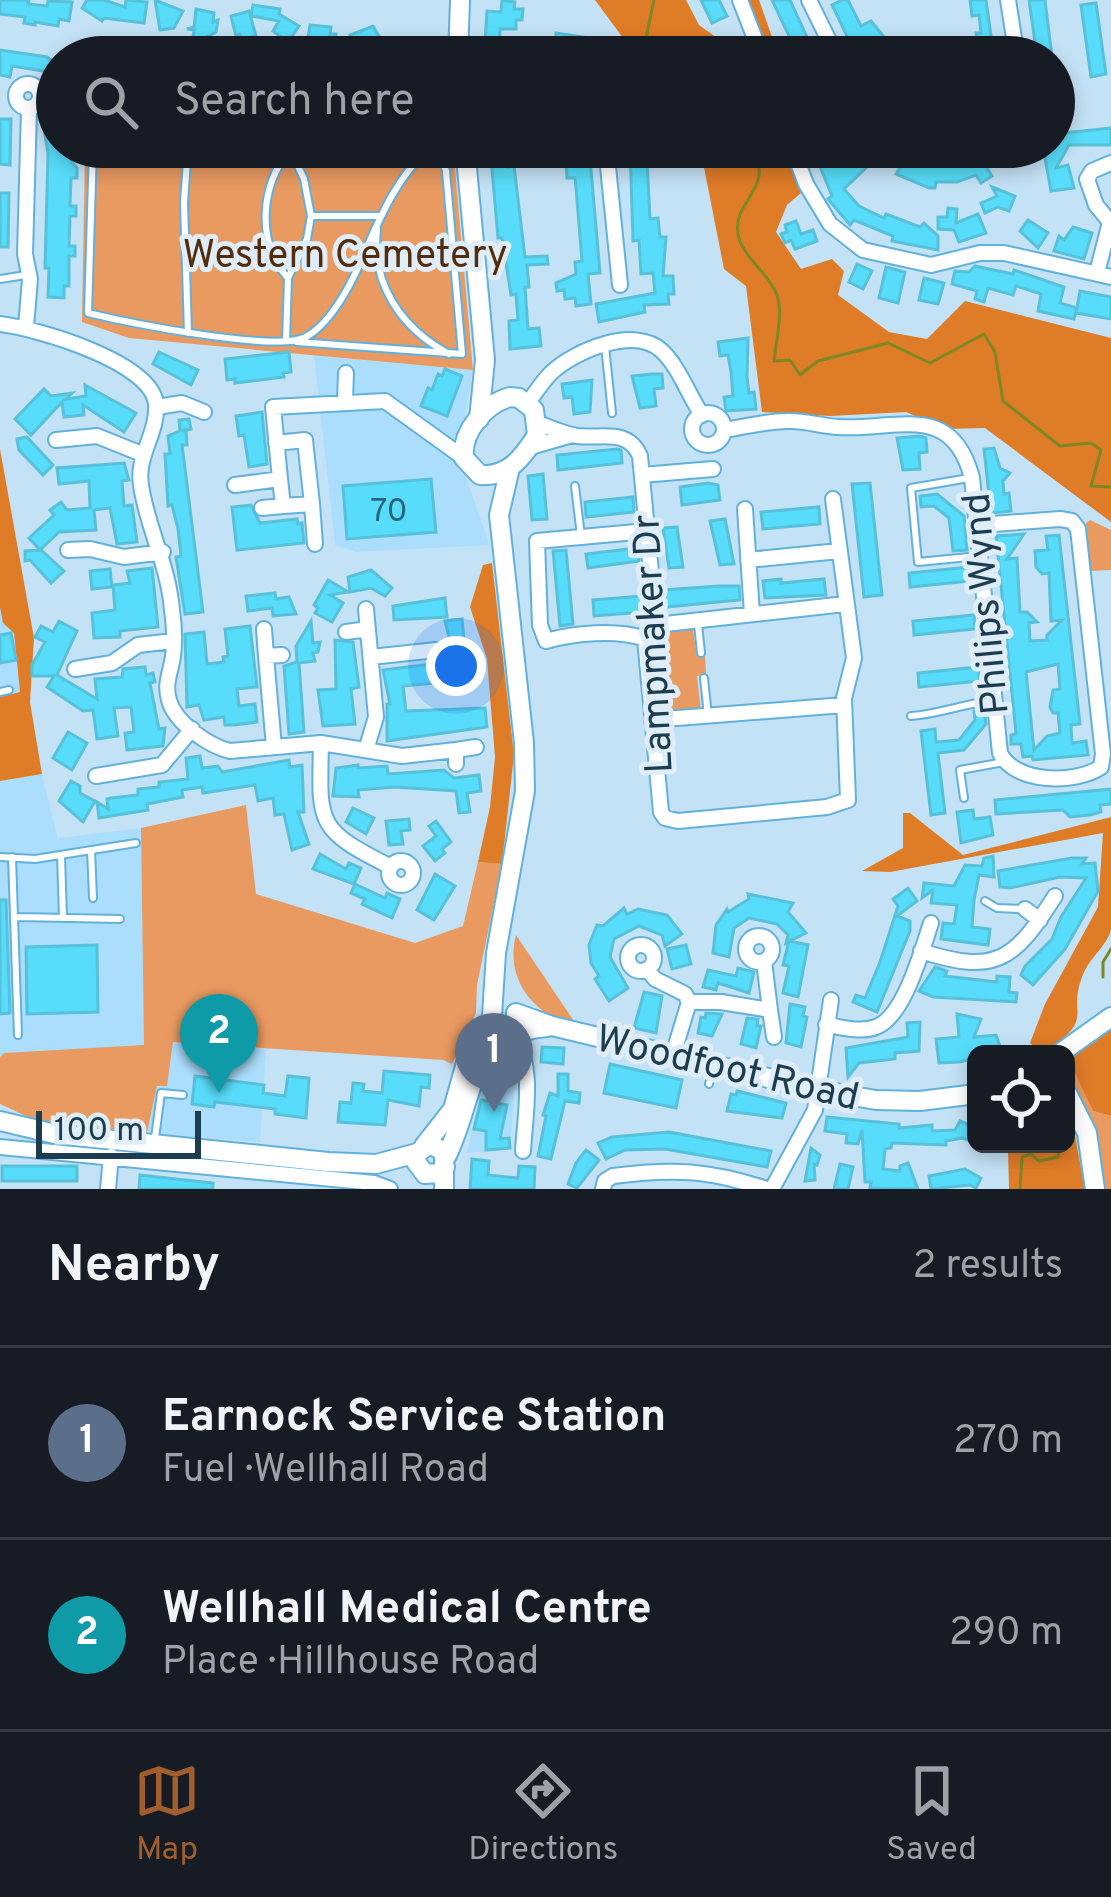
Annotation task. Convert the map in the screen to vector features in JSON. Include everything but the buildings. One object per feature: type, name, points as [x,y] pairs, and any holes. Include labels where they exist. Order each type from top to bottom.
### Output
[{"type":"street","points":[[446,0],[460,1],[459,36]]},
{"type":"street","points":[[740,0],[754,36]]},
{"type":"street","points":[[809,0],[827,36]]},
{"type":"street","points":[[1008,0],[1014,36]]},
{"type":"street","points":[[26,327],[29,109]]},
{"type":"street","points":[[800,168],[830,224],[862,250],[931,265],[980,253],[1004,253],[1104,275],[1111,227],[1087,178],[1092,170],[1111,163]]},
{"type":"street","points":[[467,168],[485,361],[479,419]]},
{"type":"street","points":[[608,168],[620,285]]},
{"type":"street","points":[[0,324],[69,340],[112,362],[153,392],[157,407],[142,454],[141,486],[163,552],[172,609],[168,700],[191,729],[230,752],[321,743],[456,757],[476,747]]},
{"type":"street","points":[[464,458],[465,437],[498,400],[519,400],[568,360],[604,346],[640,340],[666,354],[702,415]]},
{"type":"street","points":[[480,475],[500,475],[511,468],[537,435],[538,423],[494,380],[485,361]]},
{"type":"street","points":[[345,400],[346,373]]},
{"type":"street","points":[[283,506],[273,407],[385,401],[464,458],[480,475],[499,515],[526,764],[494,976],[507,1023],[522,1047],[526,1075],[523,1151]]},
{"type":"street","points":[[157,407],[182,403],[204,412]]},
{"type":"street","points":[[702,415],[717,416],[724,430],[717,443],[707,446],[698,441],[693,427],[702,415]]},
{"type":"street","name":"Philips Wynd","points":[[724,430],[789,420],[842,428],[913,422],[928,425],[960,448],[972,478],[979,525],[996,740],[1004,762],[1028,778],[1090,774],[1101,766],[1103,754],[1078,529],[1072,521],[1060,518],[979,525]]},
{"type":"street","name":"Lampmaker Dr","points":[[538,423],[572,435],[626,438],[640,456],[656,625],[645,639],[665,818],[678,821],[827,807],[848,800],[844,705]]},
{"type":"street","points":[[424,431],[465,437]]},
{"type":"street","name":"Lampmaker Dr","points":[[527,448],[572,435]]},
{"type":"street","points":[[56,440],[97,436],[142,454]]},
{"type":"street","points":[[78,438],[79,455]]},
{"type":"street","points":[[276,442],[304,440],[315,544]]},
{"type":"street","points":[[499,515],[511,468]]},
{"type":"street","name":"Lampmaker Dr","points":[[642,475],[713,469]]},
{"type":"street","points":[[235,485],[280,479]]},
{"type":"street","points":[[652,719],[844,705],[854,658],[833,499]]},
{"type":"street","points":[[262,508],[312,504]]},
{"type":"street","points":[[745,508],[752,614]]},
{"type":"street","points":[[645,639],[631,634],[546,641],[540,626],[536,541],[647,531]]},
{"type":"street","points":[[68,550],[124,557],[163,552]]},
{"type":"street","points":[[748,560],[839,551]]},
{"type":"street","points":[[656,625],[845,604]]},
{"type":"street","points":[[366,609],[376,717],[366,750]]},
{"type":"street","points":[[264,629],[274,656],[274,747]]},
{"type":"street","points":[[346,632],[368,629]]},
{"type":"street","points":[[75,669],[92,659],[112,663],[138,645],[173,641]]},
{"type":"street","points":[[371,657],[436,650]]},
{"type":"street","points":[[107,769],[162,765],[191,729]]},
{"type":"street","points":[[321,743],[320,803],[325,823],[348,844],[392,866]]},
{"type":"street","points":[[921,951],[992,963],[1005,958],[1025,941],[1055,896]]},
{"type":"street","points":[[1024,909],[1040,920]]},
{"type":"street","points":[[826,1025],[871,1029],[884,1023],[895,1012],[931,923]]},
{"type":"street","points":[[764,961],[773,1037]]},
{"type":"street","points":[[647,969],[655,979],[685,994],[688,1002],[673,1055]]},
{"type":"street","points":[[603,1189],[605,1180],[613,1176],[670,1169],[770,1189],[815,1110],[831,1000]]},
{"type":"street","points":[[688,1002],[770,1010]]},
{"type":"street","points":[[1072,1045],[1111,1017]]},
{"type":"street","points":[[444,1189],[446,1162],[465,1115],[475,1071],[507,1023]]},
{"type":"street","points":[[424,1166],[453,1109],[470,1049],[507,1023]]},
{"type":"street","name":"Woodfoot Road","points":[[507,1023],[552,1027],[673,1055],[712,1074],[876,1100],[967,1095]]},
{"type":"street","points":[[1075,1108],[1088,1133],[1095,1189]]},
{"type":"street","points":[[0,1121],[55,1134],[322,1152],[376,1164],[395,1160],[424,1166],[432,1175],[446,1162]]},
{"type":"street","points":[[424,1166],[435,1145],[446,1162]]},
{"type":"street","points":[[0,1148],[374,1183],[390,1189]]},
{"type":"street","points":[[108,1189],[111,1156]]},
{"type":"lane","points":[[92,168],[88,313],[159,331],[452,356],[464,350],[444,168]]},
{"type":"lane","points":[[186,168],[188,333]]},
{"type":"lane","points":[[278,168],[265,214],[272,253],[287,278],[290,342]]},
{"type":"lane","points":[[287,278],[307,239],[311,216],[298,168]]},
{"type":"lane","points":[[290,342],[316,330],[341,300],[399,180],[412,168]]},
{"type":"lane","points":[[311,216],[381,216]]},
{"type":"lane","points":[[381,216],[376,233],[377,267],[390,298],[405,322],[452,356]]},
{"type":"lane","points":[[0,279],[29,275]]},
{"type":"lane","points":[[604,346],[612,413]]},
{"type":"lane","points":[[972,478],[911,488],[918,562],[980,556]]},
{"type":"lane","points":[[575,486],[581,537]]},
{"type":"lane","points":[[698,620],[701,653]]},
{"type":"lane","points":[[704,678],[708,716]]},
{"type":"lane","points":[[911,716],[947,713],[957,704],[994,701]]},
{"type":"lane","points":[[964,798],[960,770],[1004,762]]},
{"type":"lane","points":[[0,857],[35,859],[136,843]]},
{"type":"lane","points":[[91,850],[93,898]]},
{"type":"lane","points":[[62,855],[63,918]]},
{"type":"lane","points":[[12,856],[18,1035]]},
{"type":"lane","points":[[985,901],[997,908],[1024,909]]},
{"type":"lane","points":[[15,917],[120,919]]},
{"type":"lane","points":[[155,1142],[161,1093],[183,1095]]},
{"type":"shaded area","points":[[595,0],[686,0],[699,25],[714,36],[622,36]]},
{"type":"shaded area","points":[[745,0],[759,0],[772,36],[760,36]]},
{"type":"shaded area","points":[[704,168],[792,168],[801,193],[787,205],[776,232],[801,269],[832,259],[844,271],[838,295],[889,332],[927,339],[965,301],[1111,338],[1111,522],[985,428],[947,429],[906,412],[830,416],[762,412],[746,286],[724,269]]},
{"type":"shaded area","points":[[314,356],[473,370],[463,426],[465,475],[490,545],[356,552],[335,545]]},
{"type":"shaded area","points":[[0,449],[34,638],[30,702],[42,774],[0,781],[0,697],[20,692],[14,633],[3,623],[0,607]]},
{"type":"shaded area","points":[[492,563],[514,755],[502,864],[478,862],[495,757],[487,659],[470,607],[483,565]]},
{"type":"shaded area","points":[[0,607],[3,623],[14,633],[20,692],[0,697]]},
{"type":"shaded area","points":[[42,774],[58,838],[141,828],[145,1046],[5,1053],[0,1057],[0,781]]},
{"type":"shaded area","points":[[903,813],[910,813],[963,855],[1111,817],[1111,930],[1085,970],[1076,1023],[1060,1041],[1054,1045],[1030,1043],[1045,1004],[1098,907],[1103,833],[890,872],[862,871],[903,848]]},
{"type":"shaded area","points":[[1111,1028],[1111,1116],[1093,1111],[1075,1073],[1075,1053]]},
{"type":"shaded area","points":[[172,1042],[266,1050],[260,1142],[147,1133],[158,1085],[167,1086]]},
{"type":"shaded area","points":[[516,1070],[510,1148],[467,1153],[483,1076]]},
{"type":"shaded area","points":[[1075,1136],[1085,1189],[1009,1189],[1008,1153],[1075,1153]]},
{"type":"green space","name":"Western Cemetery","points":[[85,168],[455,168],[473,370],[129,338],[82,322]]},
{"type":"green space","points":[[1090,520],[1111,530],[1111,570],[1091,571],[1086,523]]},
{"type":"green space","points":[[692,623],[697,656],[705,655],[706,674],[697,676],[701,711],[663,710],[656,647],[663,626]]},
{"type":"green space","points":[[246,805],[256,894],[415,943],[463,926],[478,862],[502,864],[477,985],[476,1013],[452,1064],[173,1042],[167,1086],[157,1086],[147,1133],[39,1122],[0,1104],[0,1057],[4,1053],[144,1045],[141,828]]},
{"type":"green space","points":[[516,935],[578,1027],[549,1015],[527,994],[515,967]]},
{"type":"green space","points":[[1075,1072],[1093,1111],[1111,1116],[1111,1189],[1103,1189],[1099,1149],[1075,1090]]},
{"type":"waterway","points":[[646,36],[654,0]]},
{"type":"waterway","points":[[759,168],[757,184],[741,211],[738,233],[779,302],[774,361],[790,360],[800,375],[818,361],[888,343],[930,363],[984,334],[995,352],[1003,401],[1060,446],[1091,443],[1101,450],[1091,486],[1111,487]]},
{"type":"waterway","points":[[1103,977],[1103,962],[1111,949]]},
{"type":"waterway","points":[[1020,1189],[1022,1157],[1031,1154],[1039,1161],[1059,1153]]},
{"type":"place","name":"Wellhall Medical Centre","points":[[219,1093]]},
{"type":"place","name":"Earnock Service Station","points":[[494,1112]]}]
